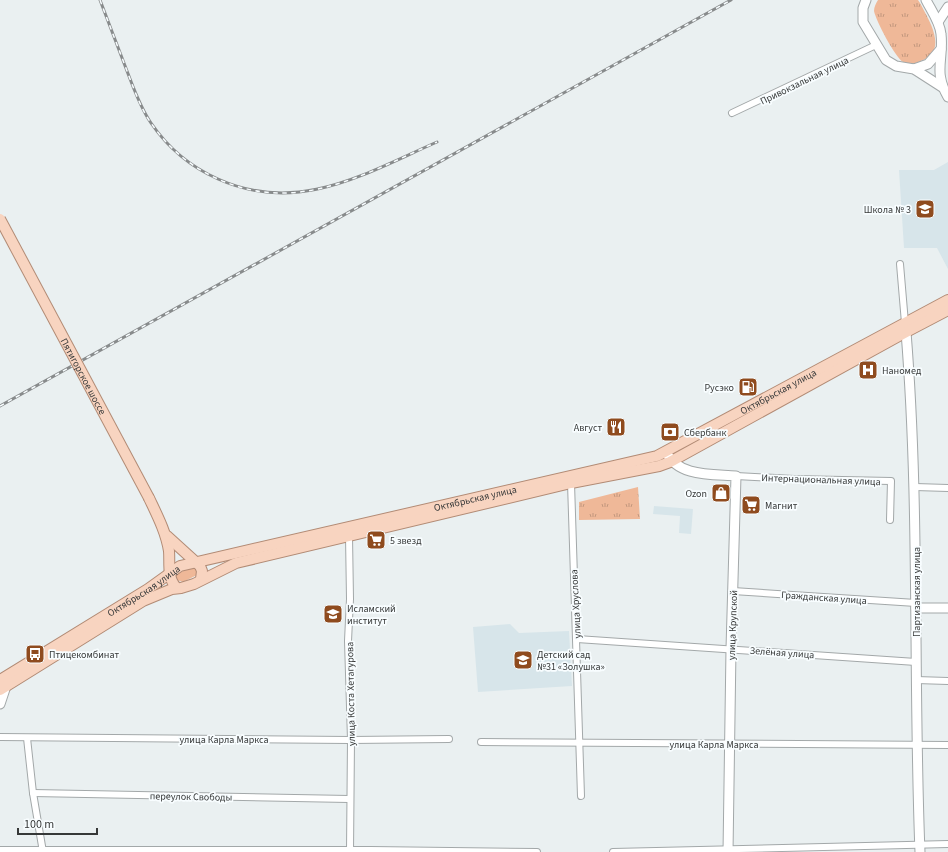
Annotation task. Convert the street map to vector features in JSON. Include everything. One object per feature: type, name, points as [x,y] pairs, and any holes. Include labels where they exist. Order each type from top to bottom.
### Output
[{"type":"main road","name":"Пятигорское шоссе","points":[[0,218],[149,498],[165,535],[169,551],[171,580],[176,588]]},
{"type":"main road","name":"Октябрьская улица","points":[[2,686],[152,596],[176,588],[184,588],[236,563],[571,483],[659,466],[668,457],[905,327],[948,300]]},
{"type":"main road","name":"Октябрьская улица","points":[[905,327],[948,310]]},
{"type":"main road","name":"Октябрьская улица","points":[[2,686],[11,674],[148,589],[180,566],[650,458],[668,457]]},
{"type":"main road","name":"Пятигорское шоссе","points":[[165,535],[196,563]]},
{"type":"main road","points":[[196,563],[201,568],[201,579]]},
{"type":"street","points":[[866,0],[863,8],[863,22],[886,60],[896,66],[914,69],[945,86]]},
{"type":"street","points":[[926,0],[938,22],[941,33],[941,49],[938,70],[948,97]]},
{"type":"street","points":[[938,22],[948,7]]},
{"type":"street","name":"Привокзальная улица","points":[[732,113],[876,45]]},
{"type":"street","points":[[914,69],[928,64],[941,49]]},
{"type":"street","name":"Партизанская улица","points":[[900,264],[915,487],[916,680],[919,745],[920,848]]},
{"type":"street","points":[[668,457],[693,472],[736,476]]},
{"type":"street","name":"Интернациональная улица","points":[[736,476],[794,479],[892,480],[890,520]]},
{"type":"street","name":"улица Крупской","points":[[728,851],[731,649],[736,476]]},
{"type":"street","name":"улица Хруслова","points":[[571,483],[582,796]]},
{"type":"street","points":[[915,487],[948,488]]},
{"type":"street","name":"улица Коста Хетагурова","points":[[349,536],[350,599],[348,641],[351,740],[349,799],[350,851]]},
{"type":"street","name":"Гражданская улица","points":[[733,591],[948,608]]},
{"type":"street","name":"Зелёная улица","points":[[577,639],[916,662]]},
{"type":"street","points":[[916,680],[948,681]]},
{"type":"street","points":[[0,704],[2,686]]},
{"type":"street","name":"улица Карла Маркса","points":[[0,737],[351,740],[449,739]]},
{"type":"street","points":[[27,738],[33,793],[43,851]]},
{"type":"street","name":"улица Карла Маркса","points":[[481,742],[948,745]]},
{"type":"street","name":"переулок Свободы","points":[[33,793],[349,799]]},
{"type":"street","points":[[613,852],[920,848],[948,844]]},
{"type":"street","points":[[0,850],[537,852]]},
{"type":"shaded area","name":"Школа № 3","points":[[948,162],[948,269],[937,248],[904,248],[899,170],[934,170]]},
{"type":"shaded area","points":[[654,506],[693,509],[691,534],[679,533],[680,516],[653,514]]},
{"type":"shaded area","name":"Детский сад №31 «Золушка»","points":[[510,624],[519,633],[569,631],[572,686],[478,692],[473,627]]},
{"type":"green space","points":[[878,0],[918,0],[928,18],[934,34],[934,49],[930,55],[923,60],[911,64],[903,62],[900,59],[886,38],[875,16],[874,10]]},
{"type":"green space","points":[[638,487],[640,519],[579,520],[579,502]]},
{"type":"green space","points":[[192,567],[197,569],[197,575],[183,582],[177,580],[176,574]]},
{"type":"railway","points":[[100,0],[138,98],[151,123],[165,141],[189,163],[218,179],[247,189],[276,193],[303,192],[330,186],[357,177],[437,142]]},
{"type":"railway","points":[[0,406],[731,0]]},
{"type":"place","name":"Школа № 3","points":[[925,209]]},
{"type":"place","name":"Наномед","points":[[868,370]]},
{"type":"place","name":"Русэко","points":[[748,387]]},
{"type":"place","name":"Август","points":[[616,427]]},
{"type":"place","name":"Сбербанк","points":[[670,432]]},
{"type":"place","name":"Ozon","points":[[721,493]]},
{"type":"place","name":"Магнит","points":[[751,505]]},
{"type":"place","name":"5 звезд","points":[[376,540]]},
{"type":"place","name":"Исламский институт","points":[[333,614]]},
{"type":"place","name":"Птицекомбинат","points":[[35,654]]},
{"type":"place","name":"Детский сад №31 «Золушка»","points":[[523,660]]}]
